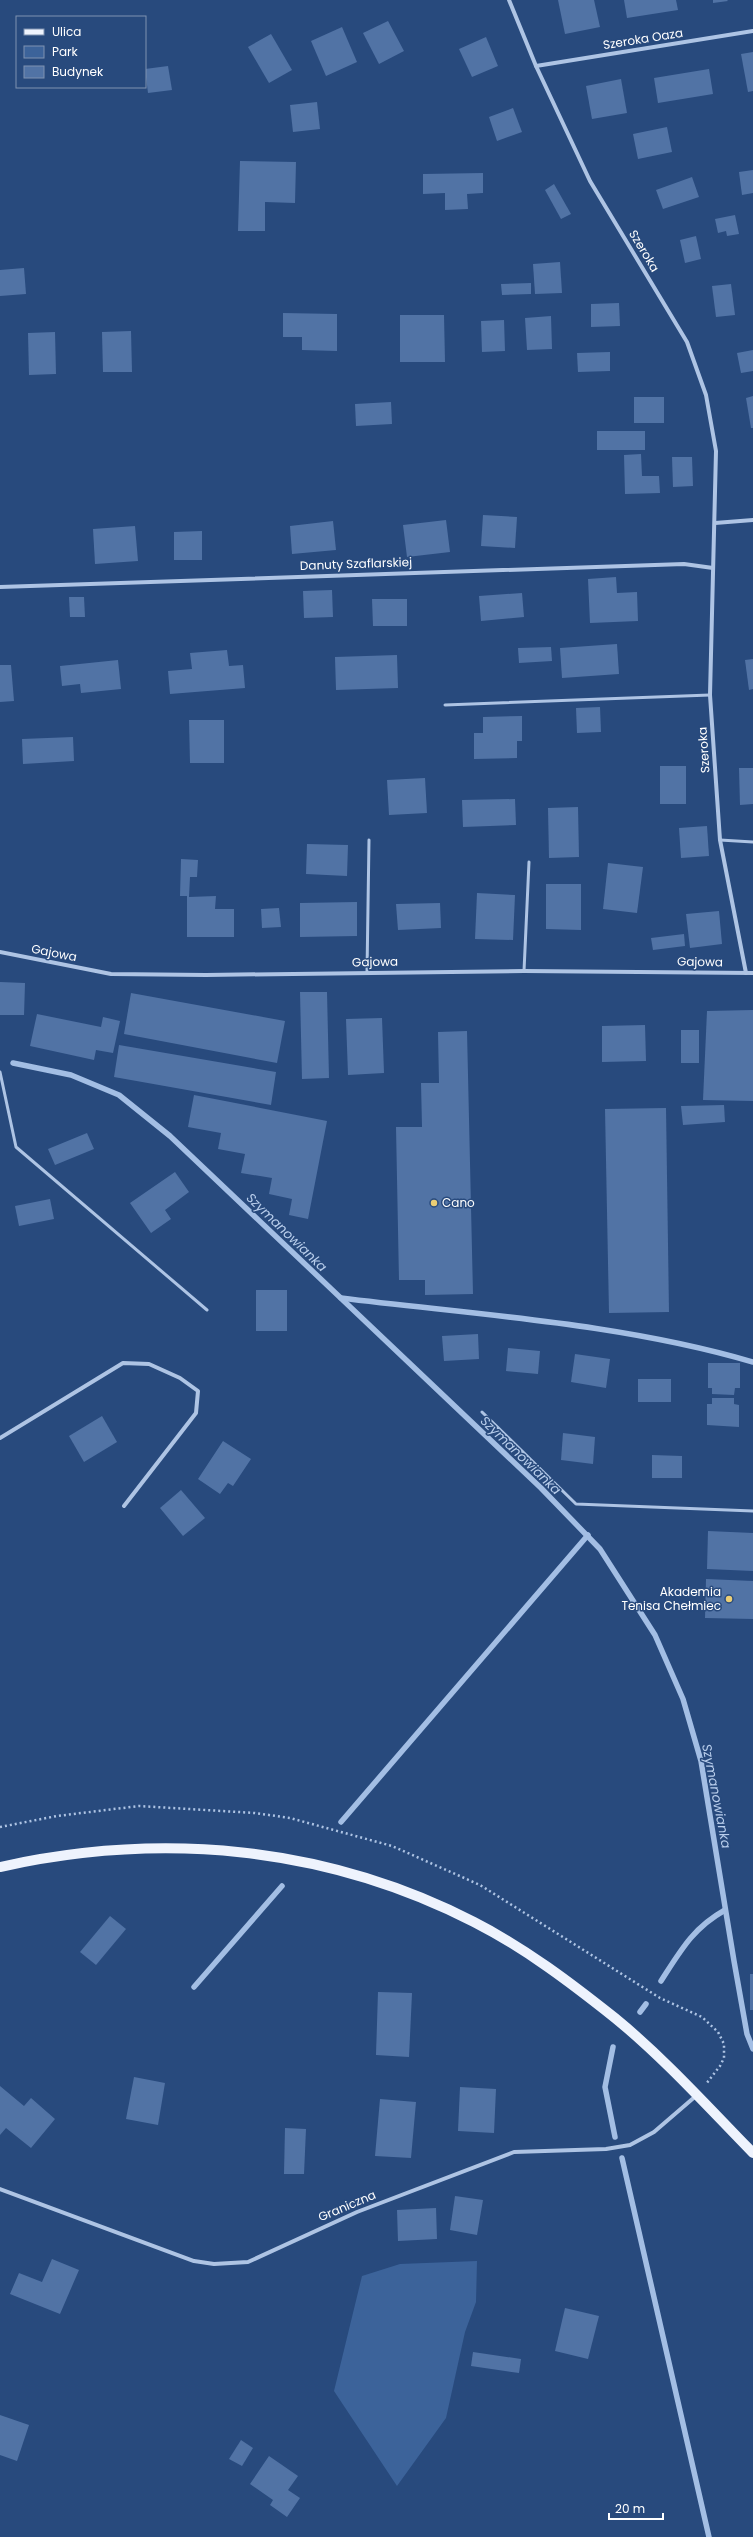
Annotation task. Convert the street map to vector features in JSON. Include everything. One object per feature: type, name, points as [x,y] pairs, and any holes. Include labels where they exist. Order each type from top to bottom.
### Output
[{"type":"main road","points":[[0,1867],[40,1858],[116,1848],[176,1848],[273,1856],[334,1868],[406,1891],[475,1922],[542,1963],[617,2020],[696,2095],[753,2153]]},
{"type":"street","name":"Szeroka","points":[[509,0],[536,66],[590,180],[690,349],[706,395],[716,451],[710,695],[720,840],[746,973]]},
{"type":"street","name":"Szeroka Oaza","points":[[536,66],[753,30]]},
{"type":"street","points":[[715,523],[753,520]]},
{"type":"street","name":"Danuty Szaflarskiej","points":[[0,587],[684,564],[713,568]]},
{"type":"street","name":"Gajowa","points":[[0,952],[111,974],[206,975],[524,971],[753,973]]},
{"type":"street","points":[[0,1438],[123,1363],[149,1364],[180,1378],[198,1392],[196,1413],[124,1506]]},
{"type":"street","name":"Graniczna","points":[[0,2189],[194,2261],[214,2264],[248,2262],[356,2212],[454,2173],[514,2152],[606,2149],[630,2145],[654,2132],[696,2095]]},
{"type":"lane","points":[[445,706],[710,695]]},
{"type":"lane","points":[[367,972],[369,840]]},
{"type":"lane","points":[[720,840],[753,842]]},
{"type":"lane","points":[[524,971],[529,862]]},
{"type":"lane","points":[[0,1072],[16,1147],[207,1310]]},
{"type":"lane","points":[[482,1412],[576,1504],[753,1511]]},
{"type":"green space","points":[[477,2261],[476,2302],[465,2332],[446,2418],[397,2486],[334,2391],[362,2276],[400,2264]]},
{"type":"building","points":[[558,0],[594,0],[600,27],[565,34]]},
{"type":"building","points":[[624,0],[676,0],[678,10],[627,18]]},
{"type":"building","points":[[713,0],[727,0],[728,1],[713,3]]},
{"type":"building","points":[[388,21],[404,51],[379,64],[363,33]]},
{"type":"building","points":[[342,27],[357,62],[326,76],[311,41]]},
{"type":"building","points":[[271,34],[292,70],[269,83],[248,47]]},
{"type":"building","points":[[486,37],[498,66],[472,77],[459,49]]},
{"type":"building","points":[[753,52],[753,91],[748,92],[741,54]]},
{"type":"building","points":[[168,66],[172,90],[148,93],[146,69]]},
{"type":"building","points":[[709,69],[713,94],[658,103],[654,78]]},
{"type":"building","points":[[621,79],[627,113],[592,119],[586,86]]},
{"type":"building","points":[[317,102],[320,129],[293,132],[290,105]]},
{"type":"building","points":[[513,108],[522,132],[497,141],[489,117]]},
{"type":"building","points":[[667,127],[672,152],[638,159],[633,134]]},
{"type":"building","points":[[240,161],[296,162],[295,203],[265,202],[265,231],[238,231]]},
{"type":"building","points":[[753,170],[753,193],[742,195],[739,172]]},
{"type":"building","points":[[483,173],[483,193],[467,194],[468,209],[445,210],[445,193],[423,194],[423,174]]},
{"type":"building","points":[[692,177],[699,197],[663,209],[656,190]]},
{"type":"building","points":[[554,184],[571,214],[561,219],[545,190]]},
{"type":"building","points":[[735,215],[739,234],[727,236],[726,231],[718,233],[715,219]]},
{"type":"building","points":[[696,236],[701,259],[685,263],[680,240]]},
{"type":"building","points":[[560,262],[562,293],[535,294],[533,264]]},
{"type":"building","points":[[24,268],[26,294],[0,296],[0,270]]},
{"type":"building","points":[[531,283],[531,294],[502,295],[501,284]]},
{"type":"building","points":[[731,284],[735,315],[716,317],[712,286]]},
{"type":"building","points":[[619,303],[620,326],[591,327],[591,304]]},
{"type":"building","points":[[283,313],[337,314],[337,351],[302,350],[302,337],[283,337]]},
{"type":"building","points":[[400,315],[444,315],[445,362],[400,362]]},
{"type":"building","points":[[551,316],[552,349],[527,350],[525,318]]},
{"type":"building","points":[[504,320],[505,351],[482,352],[481,321]]},
{"type":"building","points":[[131,331],[132,372],[103,372],[102,332]]},
{"type":"building","points":[[55,332],[56,374],[29,375],[28,333]]},
{"type":"building","points":[[753,350],[753,371],[741,373],[737,353]]},
{"type":"building","points":[[610,352],[610,371],[578,372],[577,353]]},
{"type":"building","points":[[753,396],[753,428],[751,428],[746,398]]},
{"type":"building","points":[[634,397],[664,397],[664,423],[634,423]]},
{"type":"building","points":[[391,402],[392,424],[356,426],[355,404]]},
{"type":"building","points":[[597,431],[645,431],[645,450],[597,450]]},
{"type":"building","points":[[641,454],[642,476],[659,476],[660,493],[625,494],[624,455]]},
{"type":"building","points":[[672,457],[692,457],[693,486],[673,487]]},
{"type":"building","points":[[483,515],[517,517],[515,548],[481,546]]},
{"type":"building","points":[[446,520],[450,552],[407,557],[403,525]]},
{"type":"building","points":[[333,521],[336,550],[292,554],[290,526]]},
{"type":"building","points":[[135,526],[138,561],[95,564],[93,529]]},
{"type":"building","points":[[202,531],[202,560],[174,560],[174,532]]},
{"type":"building","points":[[616,577],[617,593],[637,592],[638,621],[590,623],[588,579]]},
{"type":"building","points":[[332,590],[333,617],[304,618],[303,591]]},
{"type":"building","points":[[522,593],[524,617],[481,621],[479,596]]},
{"type":"building","points":[[69,597],[84,597],[85,617],[70,617]]},
{"type":"building","points":[[372,599],[407,599],[407,626],[373,626]]},
{"type":"building","points":[[617,644],[619,674],[562,678],[560,648]]},
{"type":"building","points":[[551,647],[552,661],[519,663],[518,648]]},
{"type":"building","points":[[227,650],[229,666],[243,665],[245,688],[170,694],[168,671],[192,669],[190,653]]},
{"type":"building","points":[[397,655],[398,688],[336,690],[335,657]]},
{"type":"building","points":[[753,659],[753,689],[749,690],[745,660]]},
{"type":"building","points":[[118,660],[121,689],[81,693],[80,684],[62,686],[60,666]]},
{"type":"building","points":[[0,665],[11,665],[14,701],[0,702]]},
{"type":"building","points":[[600,707],[601,732],[577,733],[576,708]]},
{"type":"building","points":[[522,716],[522,741],[517,741],[517,758],[474,759],[474,733],[483,733],[483,717]]},
{"type":"building","points":[[189,720],[224,720],[224,763],[190,763]]},
{"type":"building","points":[[73,737],[74,761],[23,764],[22,739]]},
{"type":"building","points":[[660,766],[686,766],[686,804],[660,804]]},
{"type":"building","points":[[739,768],[753,768],[753,804],[740,805]]},
{"type":"building","points":[[425,778],[427,813],[389,815],[387,780]]},
{"type":"building","points":[[515,799],[516,825],[463,827],[462,800]]},
{"type":"building","points":[[578,807],[579,857],[549,858],[548,808]]},
{"type":"building","points":[[707,826],[709,856],[681,858],[679,828]]},
{"type":"building","points":[[307,844],[348,845],[347,876],[306,874]]},
{"type":"building","points":[[181,859],[198,860],[197,877],[190,877],[189,897],[216,896],[215,909],[234,909],[234,937],[187,937],[187,896],[180,896]]},
{"type":"building","points":[[608,863],[643,867],[637,913],[603,909]]},
{"type":"building","points":[[546,884],[581,884],[581,930],[546,929]]},
{"type":"building","points":[[477,893],[515,895],[513,940],[475,939]]},
{"type":"building","points":[[357,902],[357,936],[300,937],[300,903]]},
{"type":"building","points":[[440,903],[441,928],[398,930],[396,904]]},
{"type":"building","points":[[279,908],[281,927],[262,928],[261,909]]},
{"type":"building","points":[[719,911],[722,944],[690,948],[686,914]]},
{"type":"building","points":[[684,934],[685,946],[653,950],[651,938]]},
{"type":"building","points":[[0,982],[25,983],[24,1015],[0,1015]]},
{"type":"building","points":[[300,992],[327,992],[329,1078],[302,1079]]},
{"type":"building","points":[[131,993],[285,1021],[277,1063],[124,1034]]},
{"type":"building","points":[[753,1010],[753,1101],[703,1100],[707,1011]]},
{"type":"building","points":[[37,1014],[101,1027],[103,1017],[120,1021],[113,1053],[96,1050],[94,1060],[30,1046]]},
{"type":"building","points":[[382,1018],[384,1073],[348,1075],[346,1019]]},
{"type":"building","points":[[645,1025],[646,1061],[602,1062],[602,1026]]},
{"type":"building","points":[[681,1030],[699,1030],[699,1063],[681,1063]]},
{"type":"building","name":"Cano","points":[[467,1031],[473,1294],[425,1295],[425,1280],[399,1280],[396,1127],[422,1127],[421,1083],[439,1083],[438,1032]]},
{"type":"building","points":[[119,1045],[276,1072],[271,1105],[114,1077]]},
{"type":"building","points":[[194,1095],[327,1121],[308,1219],[289,1215],[292,1199],[269,1194],[272,1178],[241,1173],[245,1154],[218,1149],[221,1133],[188,1127]]},
{"type":"building","points":[[724,1105],[725,1122],[683,1125],[681,1106]]},
{"type":"building","points":[[666,1108],[669,1312],[609,1313],[605,1109]]},
{"type":"building","points":[[87,1133],[94,1149],[55,1165],[48,1149]]},
{"type":"building","points":[[175,1172],[189,1192],[165,1210],[171,1219],[151,1233],[130,1203]]},
{"type":"building","points":[[50,1199],[54,1219],[19,1226],[15,1206]]},
{"type":"building","points":[[256,1290],[287,1290],[287,1331],[256,1331]]},
{"type":"building","points":[[478,1334],[479,1359],[444,1361],[442,1336]]},
{"type":"building","points":[[508,1348],[540,1351],[538,1374],[506,1371]]},
{"type":"building","points":[[575,1354],[610,1359],[606,1388],[571,1382]]},
{"type":"building","points":[[708,1363],[740,1363],[740,1388],[735,1388],[734,1395],[712,1394],[712,1388],[708,1388]]},
{"type":"building","points":[[638,1379],[671,1379],[671,1402],[638,1402]]},
{"type":"building","points":[[712,1398],[734,1398],[734,1404],[739,1405],[739,1427],[707,1425],[707,1404],[712,1404]]},
{"type":"building","points":[[102,1416],[117,1442],[84,1462],[69,1436]]},
{"type":"building","points":[[563,1433],[595,1437],[593,1464],[561,1460]]},
{"type":"building","points":[[223,1441],[251,1459],[233,1486],[228,1483],[220,1494],[198,1479]]},
{"type":"building","points":[[652,1455],[682,1456],[682,1478],[652,1478]]},
{"type":"building","points":[[181,1490],[205,1518],[183,1536],[160,1508]]},
{"type":"building","points":[[708,1531],[753,1533],[753,1571],[707,1569]]},
{"type":"building","name":"Akademia Tenisa Chełmiec","points":[[706,1579],[753,1581],[753,1619],[705,1618]]},
{"type":"building","points":[[110,1916],[126,1929],[96,1965],[80,1952]]},
{"type":"building","points":[[750,1974],[753,1974],[753,2010],[750,2010]]},
{"type":"building","points":[[378,1992],[412,1993],[409,2057],[376,2055]]},
{"type":"building","points":[[134,2077],[165,2083],[158,2125],[126,2119]]},
{"type":"building","points":[[0,2086],[24,2106],[31,2098],[55,2119],[31,2148],[6,2128],[0,2135]]},
{"type":"building","points":[[460,2087],[496,2089],[494,2133],[458,2131]]},
{"type":"building","points":[[380,2099],[416,2102],[411,2158],[375,2156]]},
{"type":"building","points":[[285,2128],[306,2129],[304,2174],[284,2174]]},
{"type":"building","points":[[455,2196],[483,2200],[477,2235],[450,2230]]},
{"type":"building","points":[[436,2208],[437,2239],[398,2241],[397,2210]]},
{"type":"building","points":[[52,2259],[79,2270],[60,2314],[10,2294],[19,2273],[42,2282]]},
{"type":"building","points":[[565,2308],[599,2316],[588,2359],[555,2351]]},
{"type":"building","points":[[473,2352],[521,2359],[519,2373],[471,2366]]},
{"type":"building","points":[[0,2415],[29,2425],[17,2461],[0,2455]]},
{"type":"building","points":[[241,2440],[253,2448],[242,2466],[229,2459]]},
{"type":"building","points":[[269,2456],[298,2476],[288,2490],[300,2498],[287,2517],[270,2505],[273,2500],[250,2484]]},
{"type":"waterway","name":"Szymanowianka","points":[[13,1063],[71,1075],[119,1095],[170,1136],[541,1488],[600,1549],[655,1635],[683,1699],[701,1761],[747,2034],[753,2049]]},
{"type":"waterway","points":[[341,1298],[496,1315],[600,1329],[652,1338],[753,1362]]},
{"type":"waterway","points":[[341,1822],[588,1535]]},
{"type":"waterway","points":[[194,1987],[282,1886]]},
{"type":"waterway","points":[[661,1981],[688,1941],[696,1932],[704,1924],[725,1910]]},
{"type":"waterway","points":[[640,2012],[646,2004]]},
{"type":"waterway","points":[[613,2047],[605,2087],[615,2137]]},
{"type":"waterway","points":[[622,2158],[709,2537]]},
{"type":"place","name":"Cano","points":[[434,1203]]},
{"type":"place","name":"Akademia Tenisa Chełmiec","points":[[729,1599]]}]
